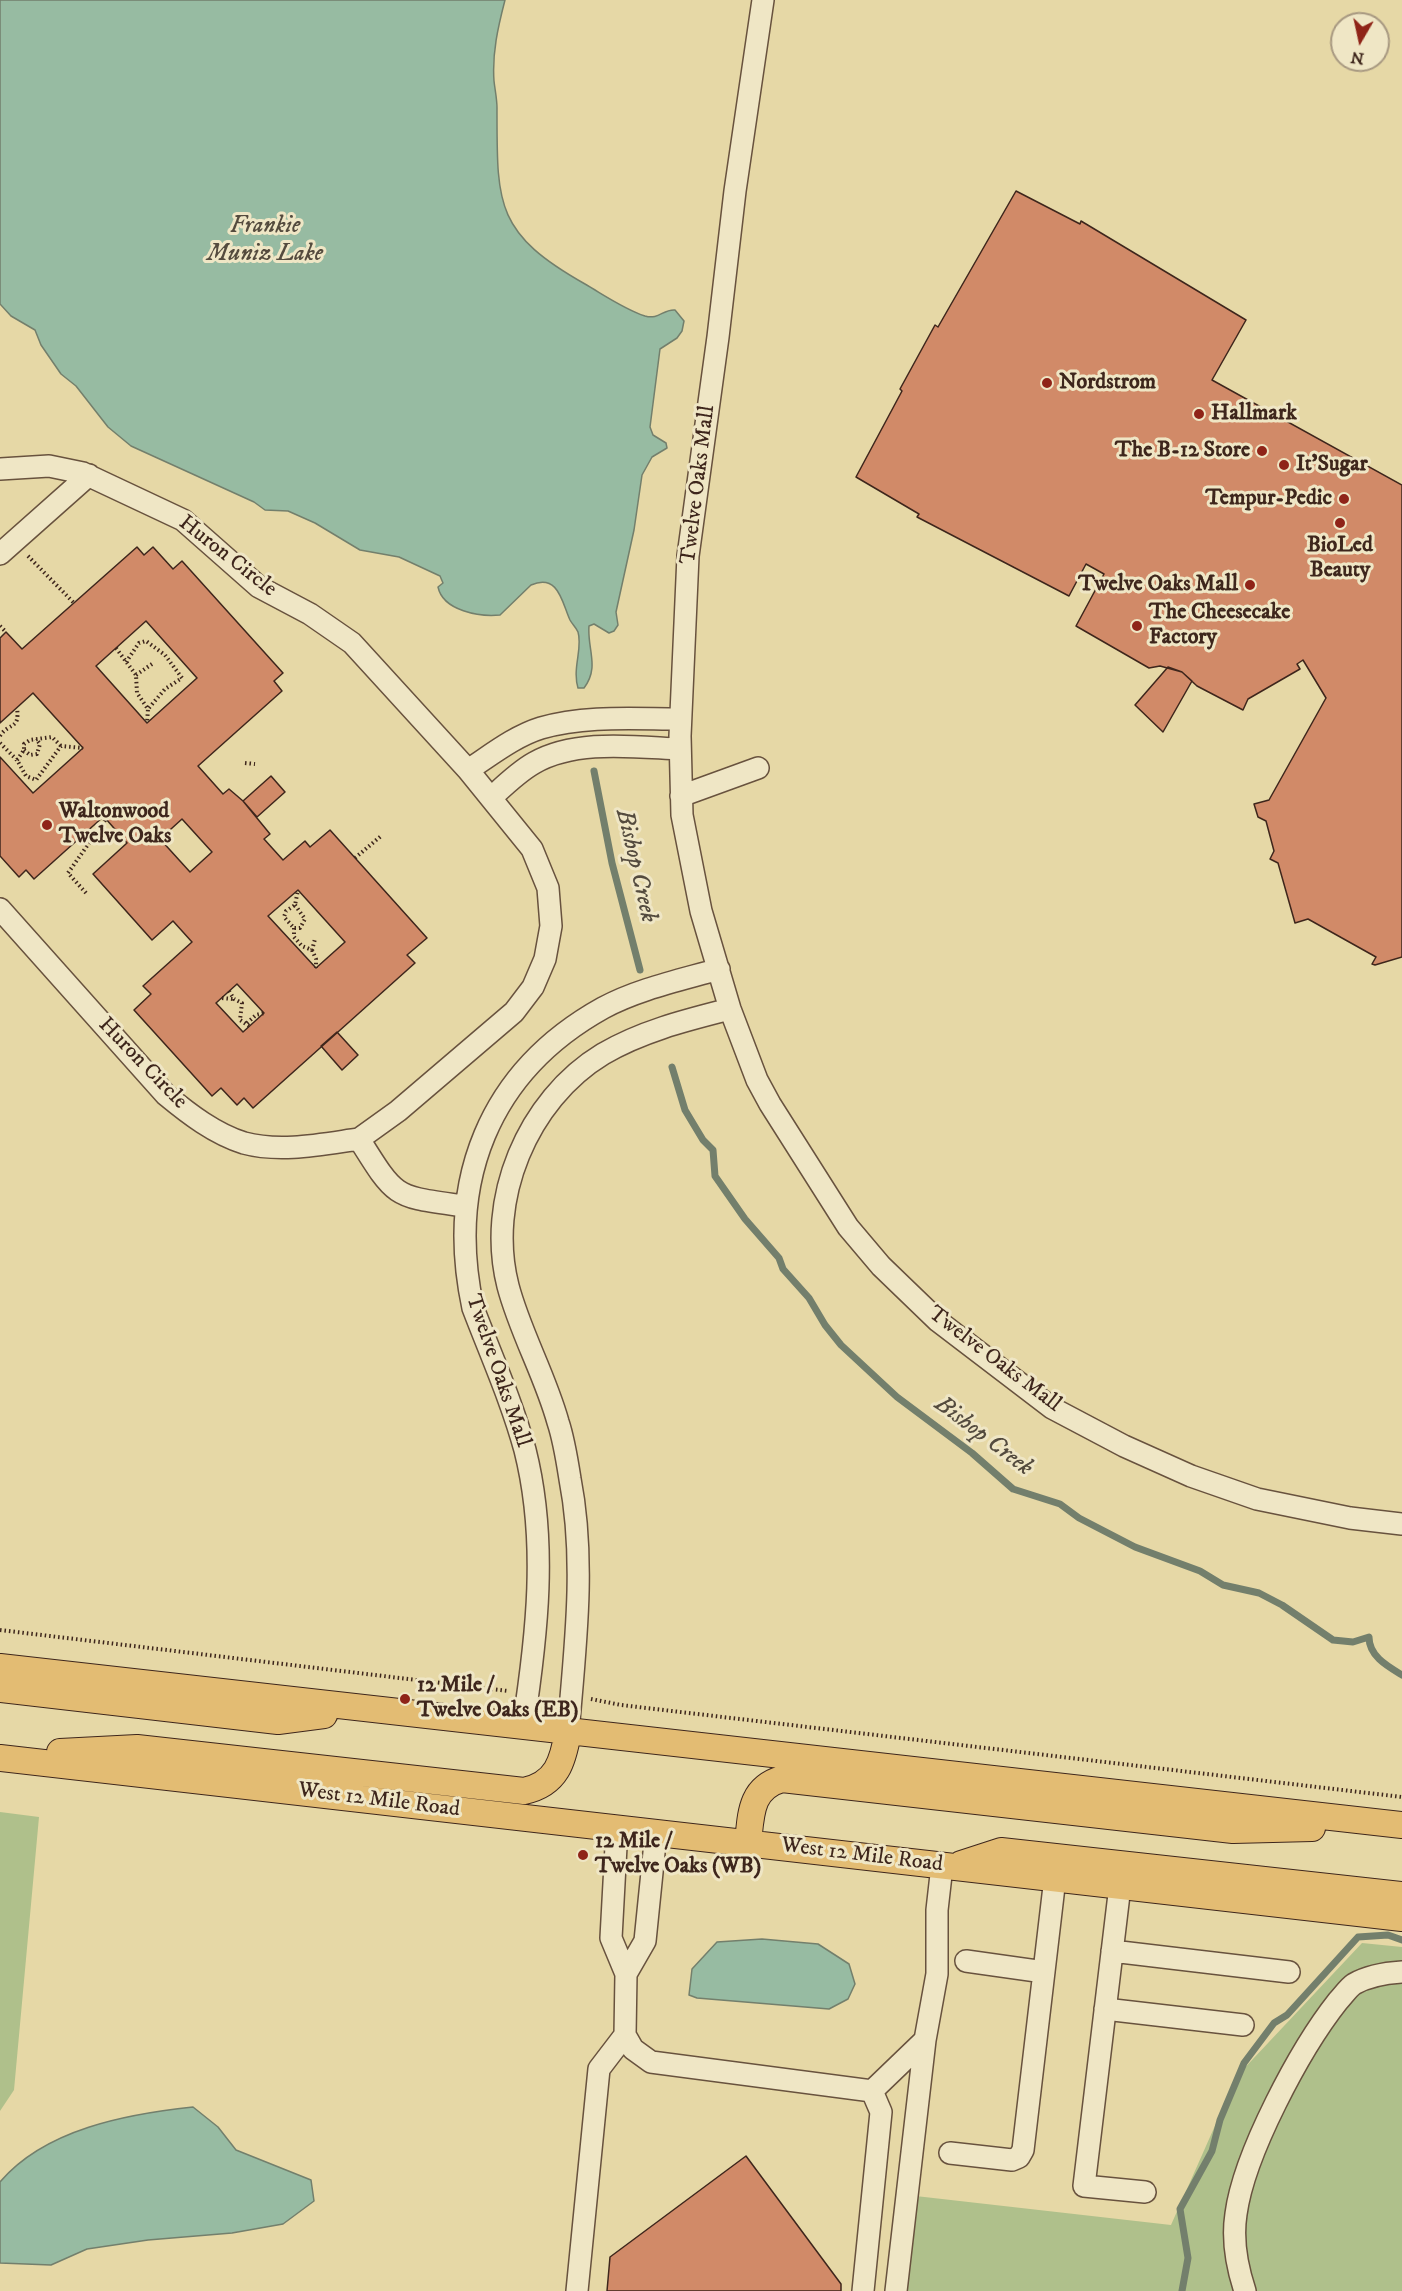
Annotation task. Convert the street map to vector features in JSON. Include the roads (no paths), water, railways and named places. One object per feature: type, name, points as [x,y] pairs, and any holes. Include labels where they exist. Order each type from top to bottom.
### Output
[{"type":"main road","points":[[0,1667],[1402,1826]]},
{"type":"main road","points":[[0,1689],[278,1721],[363,1709]]},
{"type":"main road","points":[[0,1757],[137,1748],[524,1791],[545,1784],[554,1776],[564,1756],[568,1732]]},
{"type":"main road","name":"West 12 Mile Road","points":[[0,1757],[1402,1918]]},
{"type":"main road","points":[[748,1843],[752,1804],[764,1787],[782,1779],[1233,1830],[1402,1826]]},
{"type":"main road","points":[[947,1866],[1001,1851],[1402,1895]]},
{"type":"street","name":"Twelve Oaks Mall","points":[[763,0],[735,191],[688,556],[680,719],[681,815],[700,911],[730,1009],[770,1104],[848,1227],[881,1266],[929,1313],[987,1360],[1052,1408],[1124,1446],[1191,1476],[1257,1499],[1289,1507],[1402,1524]]},
{"type":"street","name":"Huron Circle","points":[[0,469],[49,466],[88,475],[183,520],[259,587],[310,614],[352,643],[468,770],[532,849],[548,888],[551,926],[545,959],[533,987],[514,1012],[398,1112],[359,1139],[287,1148],[244,1143],[197,1120],[166,1095],[0,909]]},
{"type":"street","points":[[7,548],[88,475]]},
{"type":"street","points":[[468,770],[512,741],[540,729],[581,720],[680,719]]},
{"type":"street","points":[[491,798],[535,762],[557,754],[585,748],[680,749]]},
{"type":"street","points":[[681,796],[758,768]]},
{"type":"street","name":"Twelve Oaks Mall","points":[[522,1727],[536,1614],[539,1558],[537,1520],[517,1425],[473,1308],[465,1269],[464,1206],[468,1180],[493,1116],[516,1080],[552,1042],[605,1007],[719,969]]},
{"type":"street","name":"Twelve Oaks Mall","points":[[568,1732],[578,1564],[575,1514],[558,1421],[514,1304],[504,1268],[504,1218],[509,1184],[520,1153],[537,1119],[552,1099],[583,1068],[628,1040],[688,1019],[730,1009]]},
{"type":"street","points":[[359,1139],[391,1187],[403,1196],[464,1206]]},
{"type":"street","points":[[617,1828],[611,1938],[626,1974],[625,2035],[633,2049],[651,2062],[873,2091]]},
{"type":"street","points":[[626,1974],[645,1941],[656,1833]]},
{"type":"street","points":[[896,2291],[925,2040],[937,1974],[937,1910],[947,1866]]},
{"type":"street","points":[[950,2152],[1012,2160],[1019,2157],[1023,2150],[1055,1878]]},
{"type":"street","points":[[1120,1886],[1084,2186],[1145,2192]]},
{"type":"street","points":[[1112,1951],[1289,1972]]},
{"type":"street","points":[[966,1961],[1044,1972]]},
{"type":"street","points":[[1245,2291],[1239,2272],[1235,2244],[1235,2217],[1240,2193],[1270,2117],[1305,2048],[1352,1985],[1371,1977],[1402,1972]]},
{"type":"street","points":[[1105,2009],[1244,2025]]},
{"type":"street","points":[[577,2291],[599,2069],[625,2035]]},
{"type":"street","points":[[873,2091],[925,2040]]},
{"type":"street","points":[[863,2291],[880,2112],[873,2091]]},
{"type":"water","name":"Frankie Muniz Lake","points":[[0,0],[505,0],[496,40],[494,81],[497,105],[498,169],[501,193],[507,213],[533,249],[555,266],[637,313],[654,317],[675,310],[684,321],[682,331],[677,338],[660,349],[650,427],[653,435],[666,443],[667,448],[652,457],[642,475],[634,530],[616,612],[618,625],[614,631],[609,633],[594,624],[589,626],[592,665],[589,680],[584,688],[578,688],[576,681],[578,632],[554,586],[540,582],[531,585],[500,615],[483,615],[463,611],[447,602],[441,595],[438,587],[443,583],[440,576],[399,557],[360,550],[315,523],[288,511],[265,510],[254,502],[131,446],[108,427],[76,386],[61,374],[41,345],[35,330],[11,316],[0,304]]},
{"type":"water","points":[[762,1939],[818,1944],[849,1964],[855,1984],[848,1999],[829,2009],[697,1998],[689,1995],[692,1969],[717,1942]]},
{"type":"water","points":[[193,2107],[218,2127],[236,2150],[311,2180],[314,2201],[283,2224],[232,2233],[148,2240],[87,2249],[51,2265],[0,2263],[0,2182],[19,2164],[40,2149],[89,2127],[141,2114]]},
{"type":"waterway","name":"Bishop Creek","points":[[594,771],[612,863],[640,970]]},
{"type":"waterway","name":"Bishop Creek","points":[[672,1067],[685,1110],[703,1140],[713,1150],[715,1176],[745,1219],[779,1258],[783,1269],[809,1298],[825,1325],[841,1345],[897,1397],[972,1453],[1013,1489],[1060,1504],[1079,1518],[1135,1547],[1200,1571],[1223,1585],[1259,1593],[1282,1605],[1333,1640],[1353,1642],[1369,1637],[1375,1655],[1402,1675]]},
{"type":"waterway","points":[[1182,2291],[1188,2258],[1180,2209],[1212,2151],[1220,2120],[1244,2063],[1274,2023],[1287,2015],[1358,1937],[1388,1935],[1402,1940]]},
{"type":"place","name":"Nordstrom","points":[[1047,383]]},
{"type":"place","name":"Hallmark","points":[[1199,414]]},
{"type":"place","name":"The B-12 Store","points":[[1262,451]]},
{"type":"place","name":"It'Sugar","points":[[1284,465]]},
{"type":"place","name":"Tempur-Pedic","points":[[1344,499]]},
{"type":"place","name":"BioLed Beauty","points":[[1340,523]]},
{"type":"place","name":"Twelve Oaks Mall","points":[[1250,585]]},
{"type":"place","name":"The Cheesecake Factory","points":[[1137,626]]},
{"type":"place","name":"Waltonwood Twelve Oaks","points":[[47,825]]},
{"type":"place","name":"12 Mile / Twelve Oaks (EB)","points":[[405,1699]]},
{"type":"place","name":"12 Mile / Twelve Oaks (WB)","points":[[583,1855]]}]
